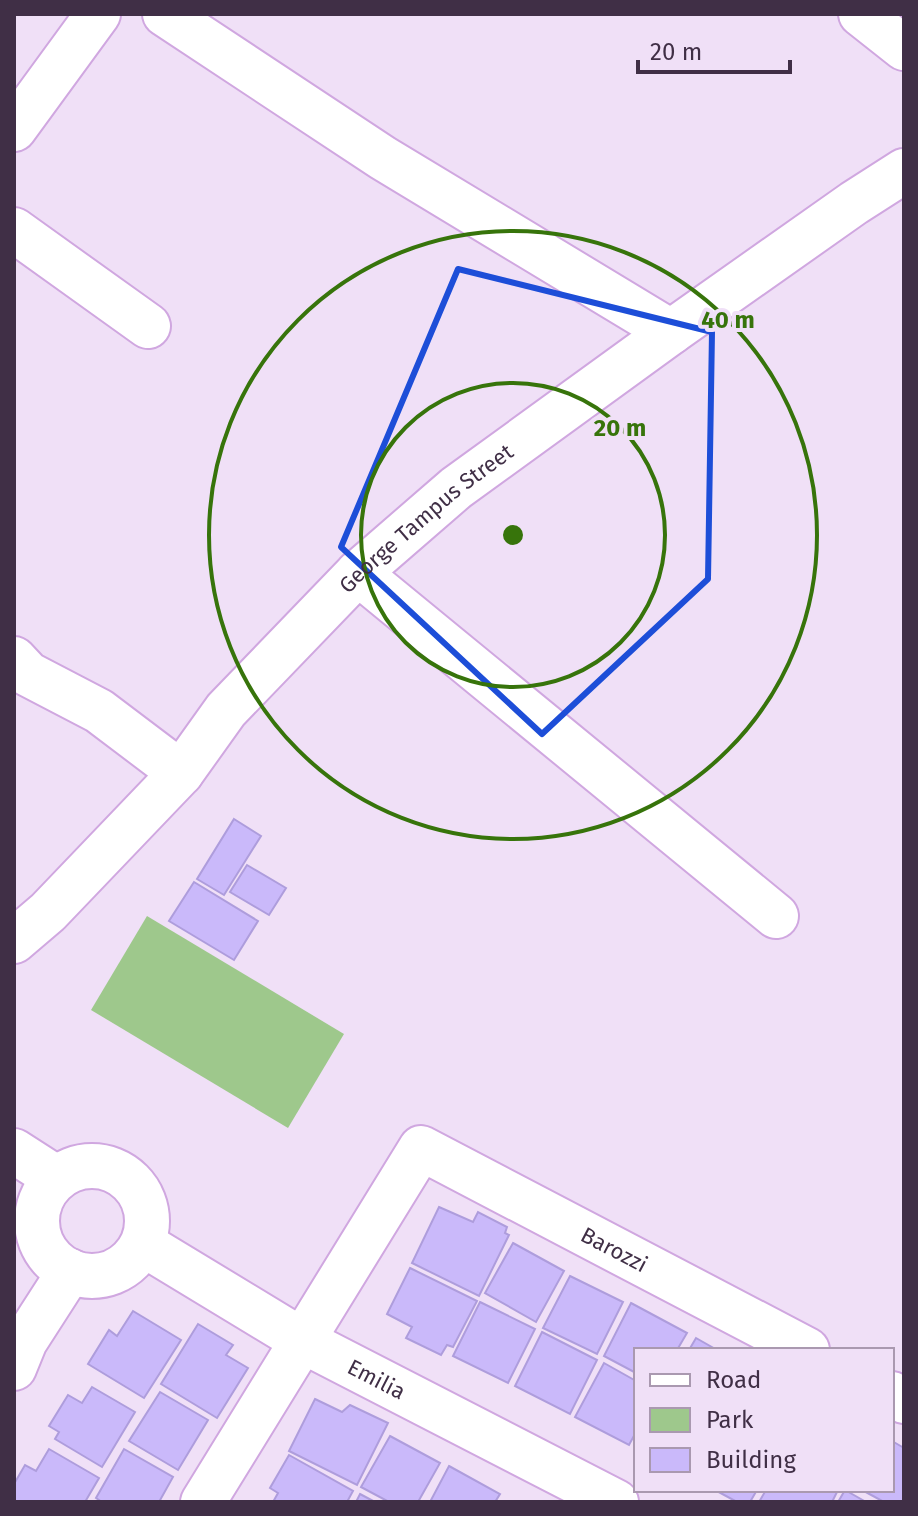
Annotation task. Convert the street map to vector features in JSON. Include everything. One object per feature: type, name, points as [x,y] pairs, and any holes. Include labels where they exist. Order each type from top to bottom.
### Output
[{"type":"street","points":[[14,129],[98,14]]},
{"type":"street","points":[[165,14],[383,158],[671,332]]},
{"type":"street","points":[[861,14],[904,48]]},
{"type":"street","name":"George Tampus Street","points":[[14,941],[48,912],[181,773],[226,710],[358,573],[456,488],[671,332],[904,171]]},
{"type":"street","points":[[14,230],[148,326]]},
{"type":"street","points":[[358,573],[776,916]]},
{"type":"street","points":[[14,659],[28,674],[99,711],[181,773]]},
{"type":"street","name":"Barozzi","points":[[303,1341],[421,1148],[803,1348]]},
{"type":"street","points":[[14,1151],[56,1178]]},
{"type":"street","points":[[97,1166],[118,1171],[135,1184],[145,1202],[148,1224],[143,1244],[124,1266],[98,1276],[70,1271],[54,1262],[25,1222],[56,1178],[75,1168],[97,1166]]},
{"type":"street","name":"Emilia","points":[[143,1244],[303,1341],[616,1502]]},
{"type":"street","points":[[18,1350],[70,1271]]},
{"type":"street","points":[[203,1502],[303,1341]]},
{"type":"highlighted area","points":[[458,269],[712,332],[708,579],[542,734],[341,547]]},
{"type":"green space","points":[[147,916],[344,1034],[288,1128],[91,1010]]},
{"type":"building","points":[[234,819],[261,836],[224,895],[197,879]]},
{"type":"building","points":[[247,865],[286,888],[269,915],[230,892]]},
{"type":"building","points":[[194,882],[258,921],[234,960],[169,921]]},
{"type":"building","points":[[439,1207],[473,1222],[478,1212],[507,1227],[505,1233],[509,1235],[479,1296],[412,1263]]},
{"type":"building","points":[[513,1243],[564,1271],[536,1322],[485,1293]]},
{"type":"building","points":[[410,1268],[477,1301],[453,1347],[447,1345],[441,1355],[406,1338],[412,1327],[387,1314]]},
{"type":"building","points":[[570,1276],[623,1302],[597,1354],[543,1328]]},
{"type":"building","points":[[480,1302],[535,1329],[508,1383],[453,1356]]},
{"type":"building","points":[[631,1303],[687,1333],[678,1348],[634,1348],[634,1372],[604,1356]]},
{"type":"building","points":[[133,1311],[181,1340],[144,1398],[88,1364],[109,1330],[117,1336]]},
{"type":"building","points":[[198,1324],[233,1345],[226,1355],[248,1368],[217,1418],[161,1384]]},
{"type":"building","points":[[542,1332],[597,1360],[570,1414],[515,1386]]},
{"type":"building","points":[[696,1338],[714,1348],[690,1348]]},
{"type":"building","points":[[604,1363],[634,1380],[634,1436],[629,1445],[575,1417]]},
{"type":"building","points":[[92,1387],[135,1412],[102,1467],[55,1439],[59,1432],[49,1426],[68,1395],[82,1403]]},
{"type":"building","points":[[160,1392],[208,1420],[178,1470],[129,1441]]},
{"type":"building","points":[[315,1399],[342,1412],[350,1405],[388,1423],[357,1485],[289,1451]]},
{"type":"building","points":[[390,1436],[440,1463],[418,1502],[389,1502],[361,1487]]},
{"type":"building","points":[[894,1442],[904,1448],[904,1499],[902,1502],[884,1502],[866,1492],[894,1492]]},
{"type":"building","points":[[49,1449],[99,1478],[85,1502],[14,1502],[14,1484],[25,1465],[36,1471]]},
{"type":"building","points":[[124,1449],[173,1477],[159,1502],[102,1502],[96,1498]]},
{"type":"building","points":[[289,1455],[353,1491],[347,1502],[273,1502],[278,1493],[270,1488]]},
{"type":"building","points":[[449,1466],[500,1494],[495,1502],[430,1502]]},
{"type":"building","points":[[719,1492],[756,1492],[750,1502],[737,1502]]},
{"type":"building","points":[[765,1492],[837,1492],[832,1502],[759,1502]]},
{"type":"building","points":[[844,1492],[848,1492],[866,1502],[838,1502]]},
{"type":"building","points":[[360,1494],[375,1502],[356,1502]]}]
